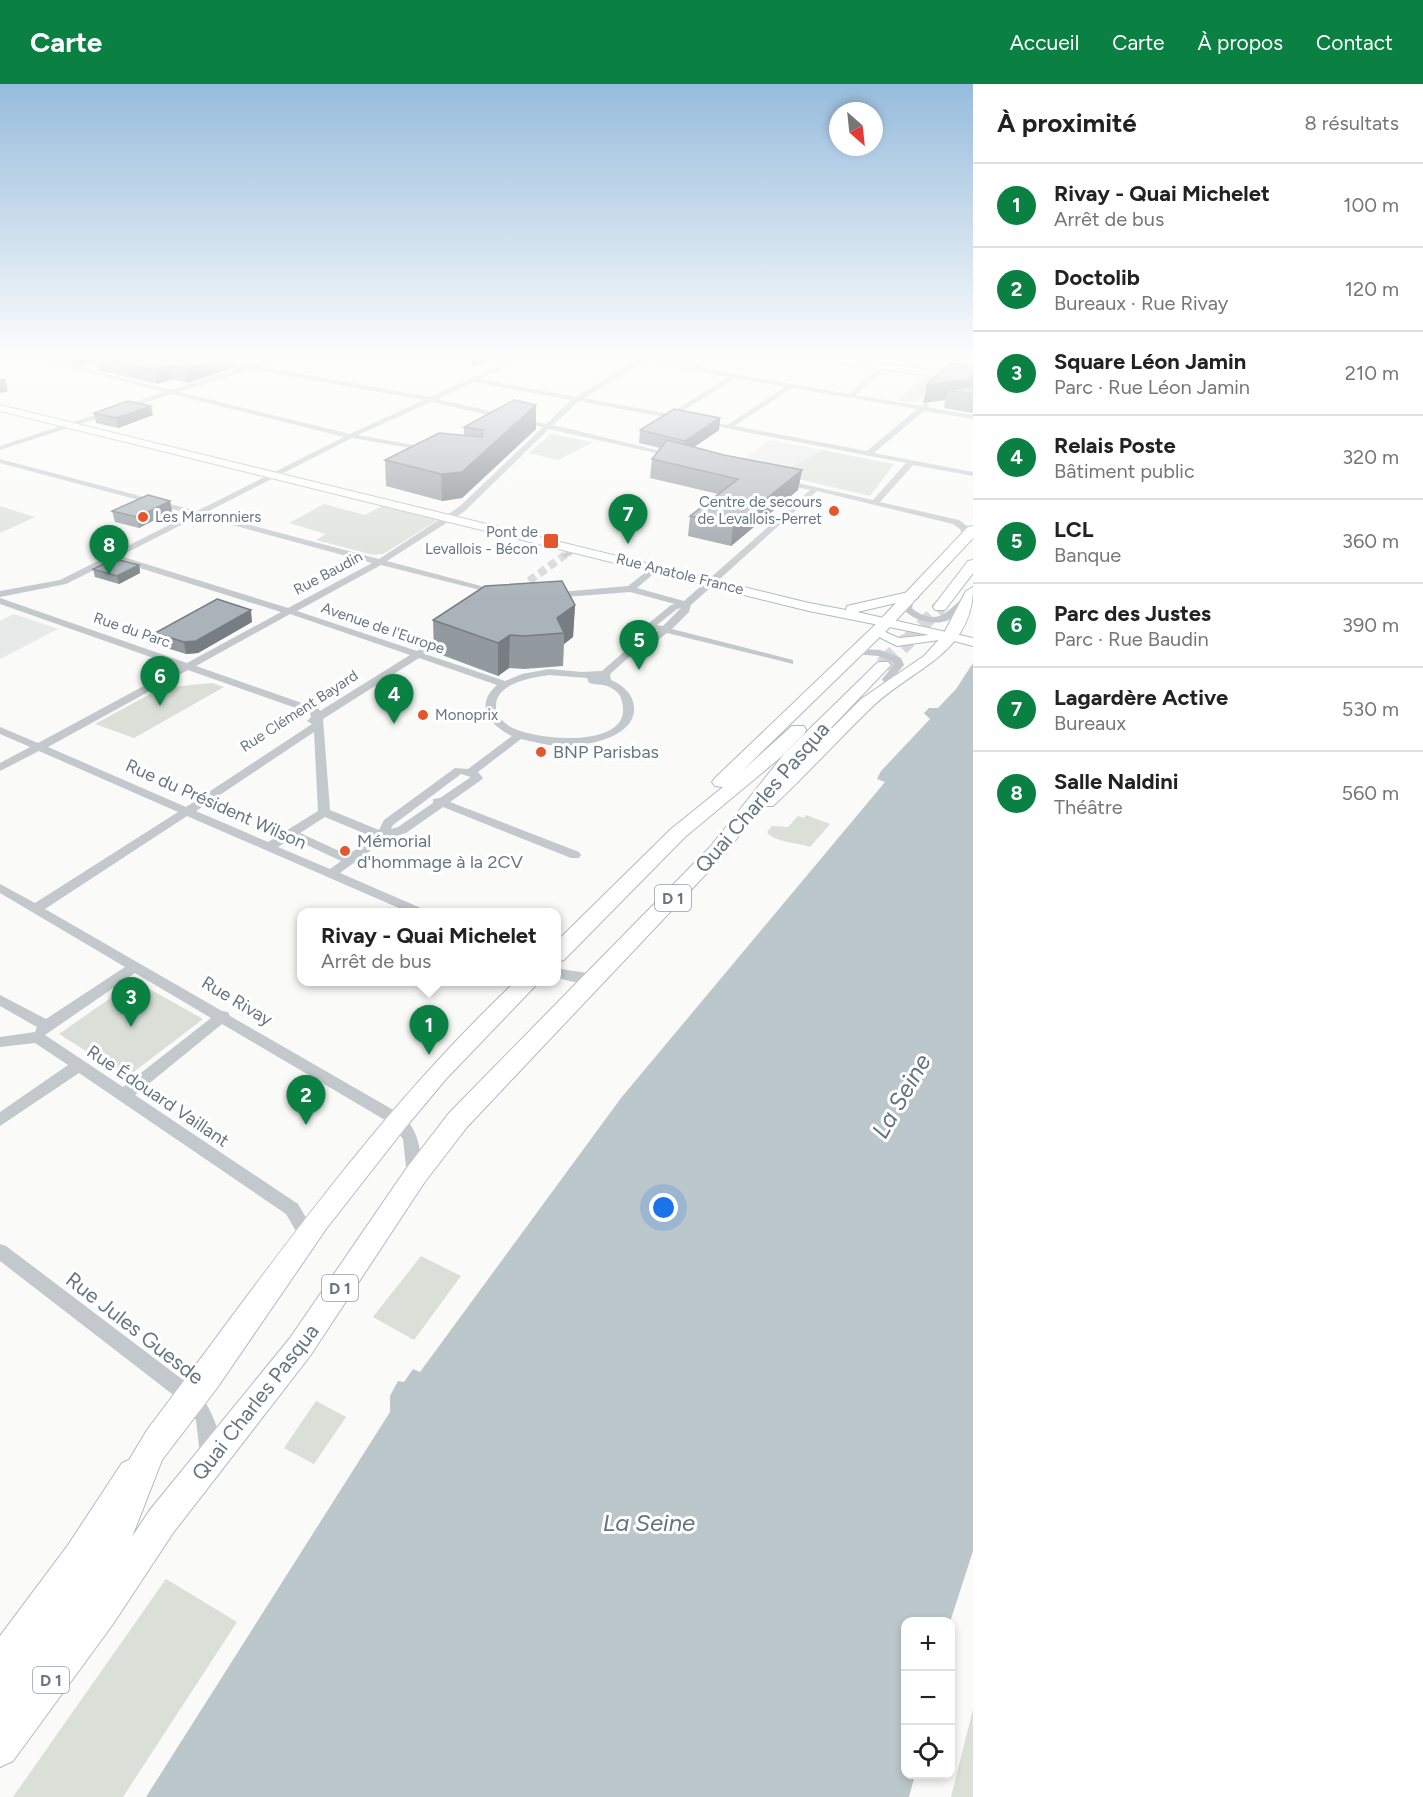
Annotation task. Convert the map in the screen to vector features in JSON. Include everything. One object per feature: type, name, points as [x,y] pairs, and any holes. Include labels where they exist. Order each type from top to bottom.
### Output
[{"type":"main road","name":"Rue Anatole France","points":[[132,440],[451,518],[571,552],[655,568],[801,603]]},
{"type":"main road","points":[[870,660],[881,626],[916,599],[971,537]]},
{"type":"main road","points":[[940,607],[973,564]]},
{"type":"main road","points":[[747,813],[774,798],[867,702],[890,684],[961,640],[970,595]]},
{"type":"main road","points":[[801,603],[850,609],[916,599]]},
{"type":"main road","points":[[801,603],[881,626],[893,641],[961,640]]},
{"type":"main road","name":"Quai Charles Pasqua","points":[[0,1748],[101,1612],[161,1522],[300,1347],[415,1176],[458,1120],[717,851],[870,660]]},
{"type":"main road","name":"Quai Charles Pasqua","points":[[561,950],[678,833],[775,753],[870,660]]},
{"type":"main road","name":"D 1","points":[[0,1665],[54,1593],[125,1485],[192,1398],[306,1233],[422,1088],[523,986]]},
{"type":"main road","name":"D 1","points":[[0,1707],[34,1663],[100,1563],[126,1515],[150,1452]]},
{"type":"street","points":[[0,448],[25,440]]},
{"type":"street","points":[[0,594],[63,582],[343,440]]},
{"type":"street","points":[[373,440],[435,451]]},
{"type":"street","name":"Rue Baudin","points":[[0,768],[380,562],[451,518],[503,463],[531,440]]},
{"type":"street","points":[[606,440],[682,457]]},
{"type":"street","points":[[625,444],[632,440]]},
{"type":"street","points":[[795,440],[973,474]]},
{"type":"street","points":[[868,454],[885,440]]},
{"type":"street","points":[[0,461],[510,596],[500,602]]},
{"type":"street","points":[[876,502],[911,462]]},
{"type":"street","points":[[770,478],[956,522],[971,537]]},
{"type":"street","points":[[633,649],[625,646],[674,607],[686,604],[713,582],[816,488]]},
{"type":"street","name":"Avenue de l'Europe","points":[[114,557],[288,611],[506,684]]},
{"type":"street","points":[[630,589],[655,568]]},
{"type":"street","points":[[542,596],[630,589],[686,604]]},
{"type":"street","points":[[916,599],[906,606],[909,612],[932,619],[947,617],[970,595]]},
{"type":"street","name":"Rue du Parc","points":[[0,601],[189,665],[315,711],[318,721]]},
{"type":"street","points":[[604,677],[625,695],[630,707],[627,720],[614,731],[594,738],[569,742],[543,741],[520,735],[502,725],[490,708],[492,697],[506,684],[525,676],[546,672],[590,675],[593,681],[604,677],[633,649],[645,645],[686,609],[686,604]]},
{"type":"street","points":[[650,627],[789,662]]},
{"type":"street","name":"Rue Clément Bayard","points":[[35,909],[185,810],[213,796],[318,721],[455,631]]},
{"type":"street","points":[[870,660],[880,653],[897,660],[898,665],[887,679],[890,684]]},
{"type":"street","points":[[318,721],[324,812]]},
{"type":"street","name":"Rue Clément Bayard","points":[[185,810],[204,792],[318,721]]},
{"type":"street","name":"Rue du Président Wilson","points":[[0,730],[271,846],[409,908]]},
{"type":"street","points":[[471,772],[520,735]]},
{"type":"street","points":[[331,874],[382,836],[402,830],[477,778],[471,772],[459,770],[388,823],[382,836]]},
{"type":"street","points":[[425,797],[575,855]]},
{"type":"street","points":[[271,846],[324,812]]},
{"type":"street","points":[[324,812],[382,836]]},
{"type":"street","points":[[291,833],[351,861]]},
{"type":"street","name":"Rue Rivay","points":[[0,888],[396,1119],[408,1130],[413,1140],[412,1159],[415,1176]]},
{"type":"street","points":[[0,1042],[41,1031],[136,966]]},
{"type":"street","points":[[561,974],[595,979]]},
{"type":"street","name":"Rue Édouard Vaillant","points":[[0,1000],[41,1031],[78,1066],[292,1209],[306,1233]]},
{"type":"street","points":[[123,1096],[223,1016]]},
{"type":"street","points":[[0,1120],[78,1066]]},
{"type":"street","name":"Rue Jules Guesde","points":[[0,1251],[192,1398],[205,1418],[211,1460]]},
{"type":"shaded area","points":[[544,440],[593,442],[558,460],[529,453]]},
{"type":"shaded area","points":[[770,440],[823,450],[777,474],[736,465]]},
{"type":"shaded area","points":[[823,450],[894,464],[870,496],[777,474]]},
{"type":"shaded area","points":[[324,504],[365,515],[383,505],[438,520],[383,554],[373,555],[316,540],[326,534],[289,523]]},
{"type":"shaded area","points":[[0,506],[35,517],[0,533]]},
{"type":"shaded area","points":[[14,614],[58,629],[0,659],[0,621]]},
{"type":"shaded area","points":[[212,683],[224,687],[134,738],[95,724],[161,688]]},
{"type":"shaded area","points":[[806,815],[830,824],[810,847],[780,840],[767,832],[772,826],[788,827],[798,816],[804,818]]},
{"type":"shaded area","points":[[135,981],[203,1019],[127,1077],[59,1034]]},
{"type":"shaded area","points":[[421,1256],[461,1276],[414,1340],[373,1317]]},
{"type":"shaded area","points":[[316,1401],[346,1417],[314,1464],[284,1448]]},
{"type":"shaded area","points":[[166,1579],[237,1622],[123,1797],[13,1797]]},
{"type":"shaded area","points":[[973,1709],[973,1797],[951,1797]]},
{"type":"water","name":"La Seine","points":[[973,663],[973,1551],[952,1617],[901,1617],[901,1779],[914,1779],[909,1797],[146,1797],[390,1412],[390,1396],[398,1381],[404,1382],[413,1369],[420,1372],[621,1098],[885,782],[877,779],[881,771],[930,719],[924,713],[929,708],[938,708],[956,689]]},
{"type":"building","points":[[425,440],[497,440],[462,472],[441,474],[385,460]]},
{"type":"building","points":[[667,440],[724,455],[802,470],[733,525],[690,516],[738,479],[652,459]]},
{"type":"building","points":[[148,495],[170,501],[137,517],[112,511]]},
{"type":"building","points":[[115,559],[139,565],[117,576],[93,569]]},
{"type":"building","points":[[562,581],[575,605],[557,618],[564,633],[510,635],[498,643],[433,620],[485,586]]},
{"type":"building","points":[[217,599],[251,610],[196,641],[184,642],[155,633]]},
{"type":"tunnel","points":[[529,581],[565,555]]},
{"type":"tunnel","points":[[907,641],[940,607]]},
{"type":"tunnel","points":[[883,665],[907,641]]},
{"type":"place","name":"Centre de secours de Levallois-Perret","points":[[834,511]]},
{"type":"place","name":"Les Marronniers","points":[[143,517]]},
{"type":"place","name":"Pont de Levallois - Bécon","points":[[551,541]]},
{"type":"place","name":"Lagardère Active","points":[[628,544]]},
{"type":"place","name":"Salle Naldini","points":[[109,575]]},
{"type":"place","name":"LCL","points":[[639,670]]},
{"type":"place","name":"Parc des Justes","points":[[160,706]]},
{"type":"place","name":"Monoprix","points":[[423,715]]},
{"type":"place","name":"Relais Poste","points":[[394,724]]},
{"type":"place","name":"BNP Parisbas","points":[[541,752]]},
{"type":"place","name":"Mémorial d'hommage à la 2CV","points":[[345,851]]},
{"type":"place","name":"Square Léon Jamin","points":[[131,1027]]},
{"type":"place","name":"Rivay - Quai Michelet","points":[[429,1055]]},
{"type":"place","name":"Doctolib","points":[[306,1125]]}]
